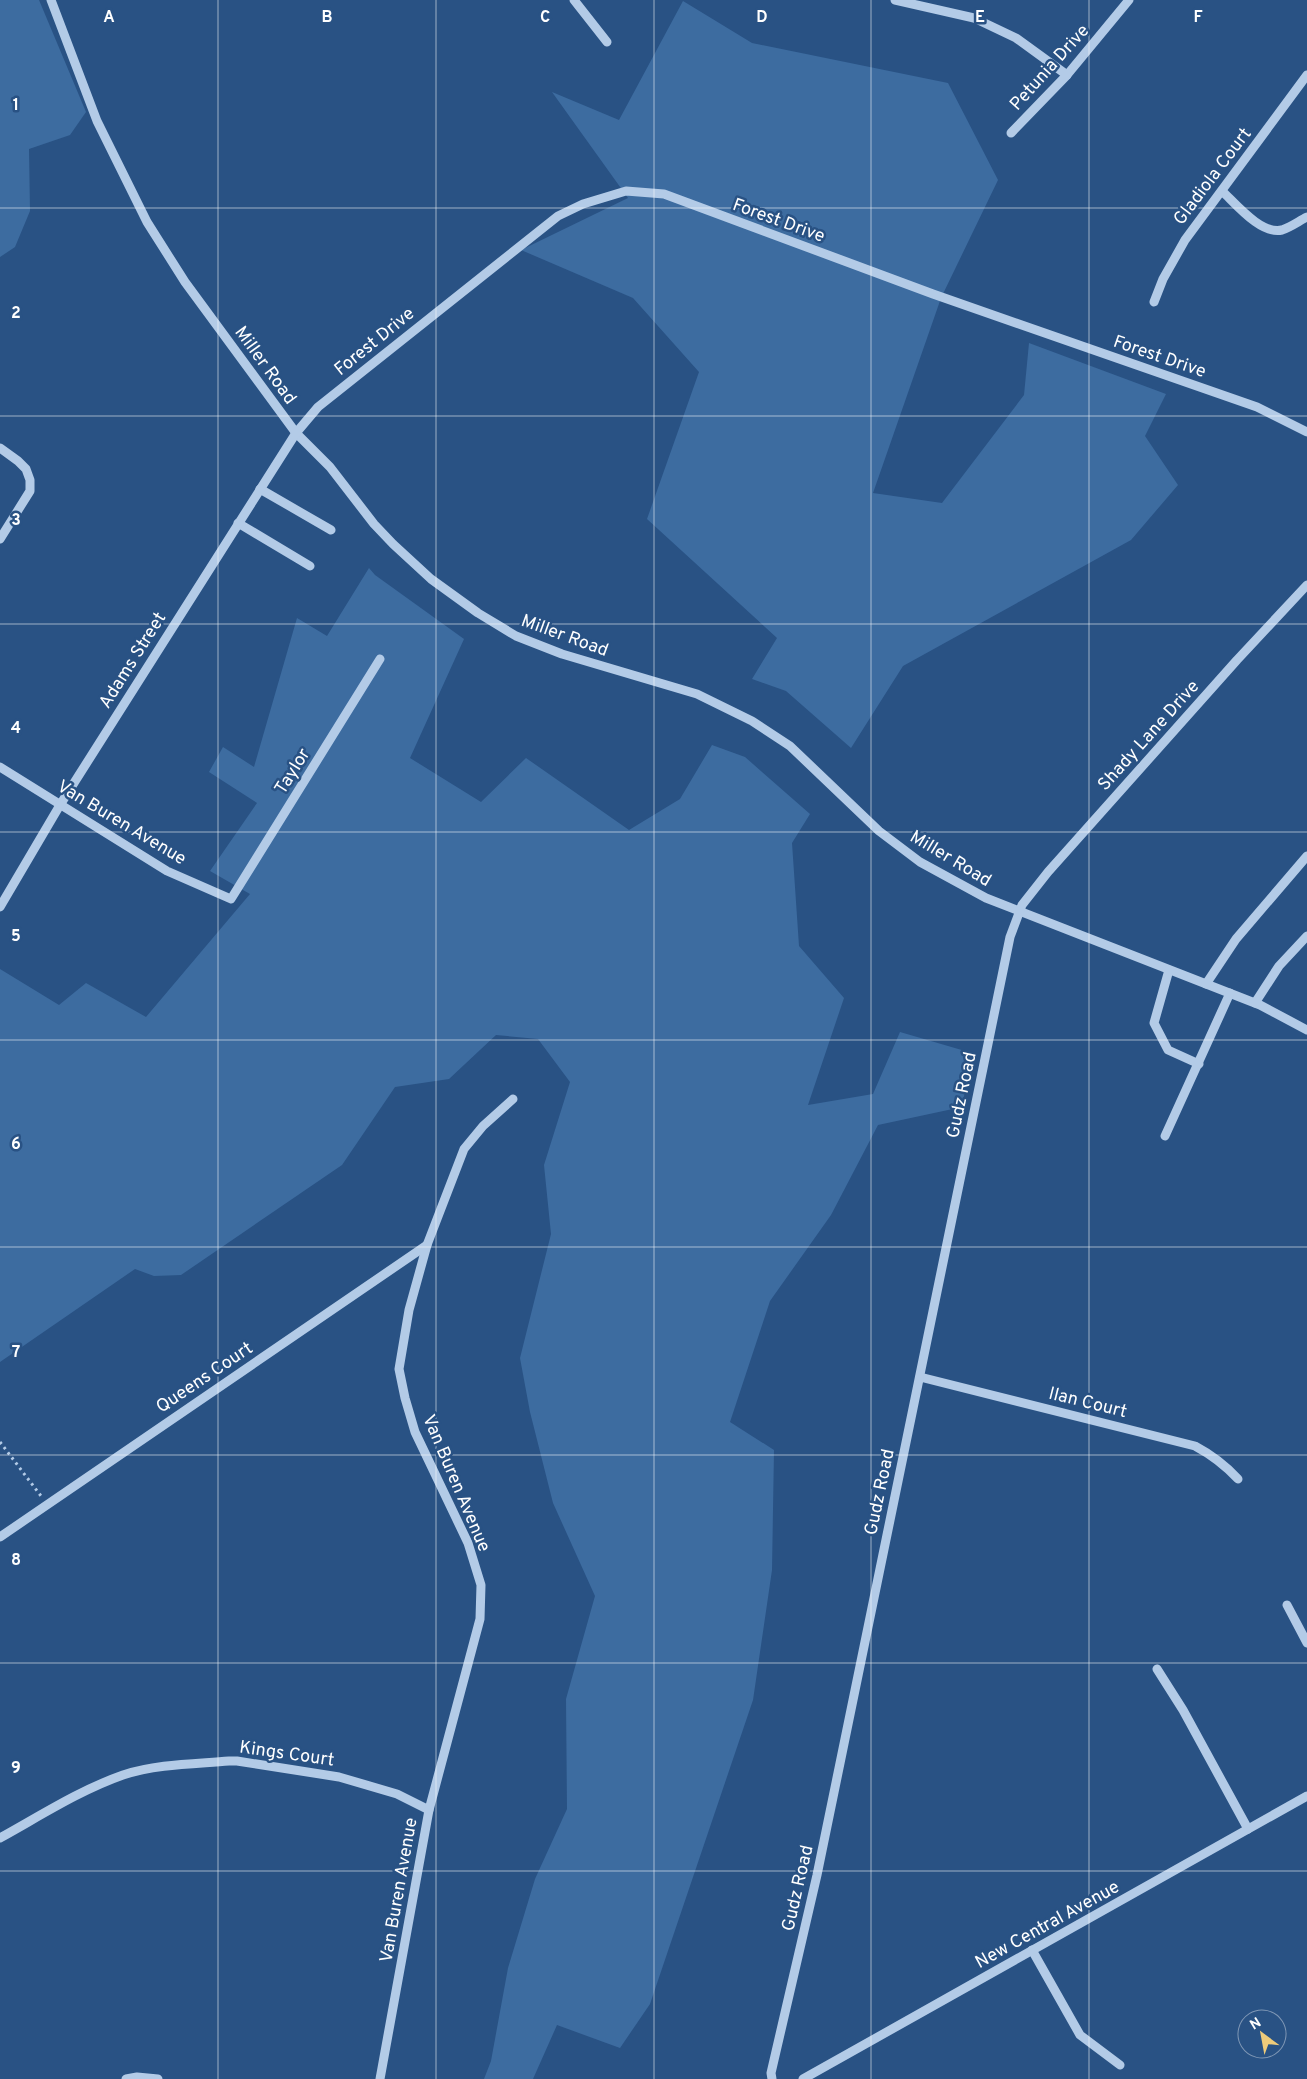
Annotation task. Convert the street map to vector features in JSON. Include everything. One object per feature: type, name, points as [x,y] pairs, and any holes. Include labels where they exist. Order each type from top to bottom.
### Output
[{"type":"street","name":"Miller Road","points":[[51,0],[97,121],[147,222],[185,282],[296,433],[330,467],[374,524],[431,578],[478,614],[516,636],[562,654],[697,694],[752,721],[790,746],[879,830],[920,862],[986,898],[1255,1003],[1307,1030]]},
{"type":"street","points":[[574,0],[607,42]]},
{"type":"street","points":[[895,0],[974,18],[1016,38],[1068,75]]},
{"type":"street","name":"Petunia Drive","points":[[1011,133],[1068,75],[1129,0]]},
{"type":"street","name":"Gladiola Court","points":[[1154,302],[1162,280],[1185,240],[1307,75]]},
{"type":"street","name":"Forest Drive","points":[[296,433],[318,407],[558,216],[582,204],[626,191],[664,194],[932,294],[1257,407],[1307,432]]},
{"type":"street","points":[[1222,191],[1252,220],[1264,227],[1281,230],[1307,217]]},
{"type":"street","name":"Adams Street","points":[[0,907],[60,805],[296,433]]},
{"type":"street","points":[[0,448],[26,469],[30,480],[30,491],[0,539]]},
{"type":"street","points":[[260,489],[332,530]]},
{"type":"street","points":[[238,523],[310,566]]},
{"type":"street","name":"Shady Lane Drive","points":[[1020,912],[1022,905],[1048,872],[1237,660],[1307,585]]},
{"type":"street","name":"Taylor","points":[[231,899],[380,659]]},
{"type":"street","name":"Van Buren Avenue","points":[[0,767],[166,871],[231,899]]},
{"type":"street","points":[[1206,984],[1236,939],[1307,856]]},
{"type":"street","name":"Gudz Road","points":[[772,2079],[771,2073],[817,1876],[1010,937],[1020,912]]},
{"type":"street","points":[[1255,1003],[1279,966],[1307,936]]},
{"type":"street","points":[[1169,970],[1154,1023],[1168,1050],[1199,1064]]},
{"type":"street","points":[[1165,1136],[1230,993]]},
{"type":"street","name":"Van Buren Avenue","points":[[380,2079],[429,1810],[480,1620],[481,1585],[468,1543],[415,1432],[404,1398],[399,1369],[409,1310],[427,1245],[464,1149],[483,1126],[513,1100]]},
{"type":"street","name":"Queens Court","points":[[0,1537],[427,1245]]},
{"type":"street","name":"Ilan Court","points":[[920,1377],[1195,1446],[1223,1463],[1238,1479]]},
{"type":"street","points":[[1286,1605],[1307,1643]]},
{"type":"street","points":[[1157,1669],[1248,1829]]},
{"type":"street","name":"Kings Court","points":[[0,1838],[88,1790],[124,1775],[164,1766],[229,1761],[339,1777],[397,1794],[429,1810]]},
{"type":"street","name":"New Central Avenue","points":[[803,2079],[1307,1796]]},
{"type":"street","points":[[1032,1950],[1080,2035],[1120,2065]]},
{"type":"street","points":[[126,2079],[138,2077],[158,2079]]},
{"type":"path","points":[[0,1442],[47,1504]]},
{"type":"shaded area","points":[[0,0],[39,0],[86,112],[70,135],[29,149],[30,211],[15,247],[0,257]]},
{"type":"shaded area","points":[[683,1],[752,43],[948,83],[998,180],[941,298],[873,493],[942,503],[1024,395],[1029,343],[1166,394],[1145,436],[1178,485],[1131,540],[903,666],[851,748],[786,691],[752,679],[777,638],[647,519],[699,372],[633,298],[521,250],[628,198],[552,92],[619,120]]},
{"type":"shaded area","points":[[369,568],[375,575],[464,639],[410,758],[481,802],[526,758],[629,830],[680,799],[712,745],[745,757],[810,814],[792,843],[799,946],[844,998],[808,1105],[873,1094],[900,1032],[972,1053],[962,1107],[878,1125],[831,1215],[770,1301],[730,1422],[774,1450],[772,1570],[753,1700],[650,2004],[620,2048],[557,2025],[533,2079],[484,2079],[491,2061],[508,1968],[535,1879],[567,1809],[566,1699],[595,1596],[553,1503],[530,1412],[520,1358],[551,1234],[544,1165],[570,1082],[538,1039],[496,1035],[449,1079],[395,1087],[342,1165],[181,1275],[154,1276],[135,1269],[0,1362],[0,969],[59,1005],[86,983],[146,1017],[250,894],[210,871],[257,803],[209,772],[223,747],[254,767],[297,618],[327,636]]}]
